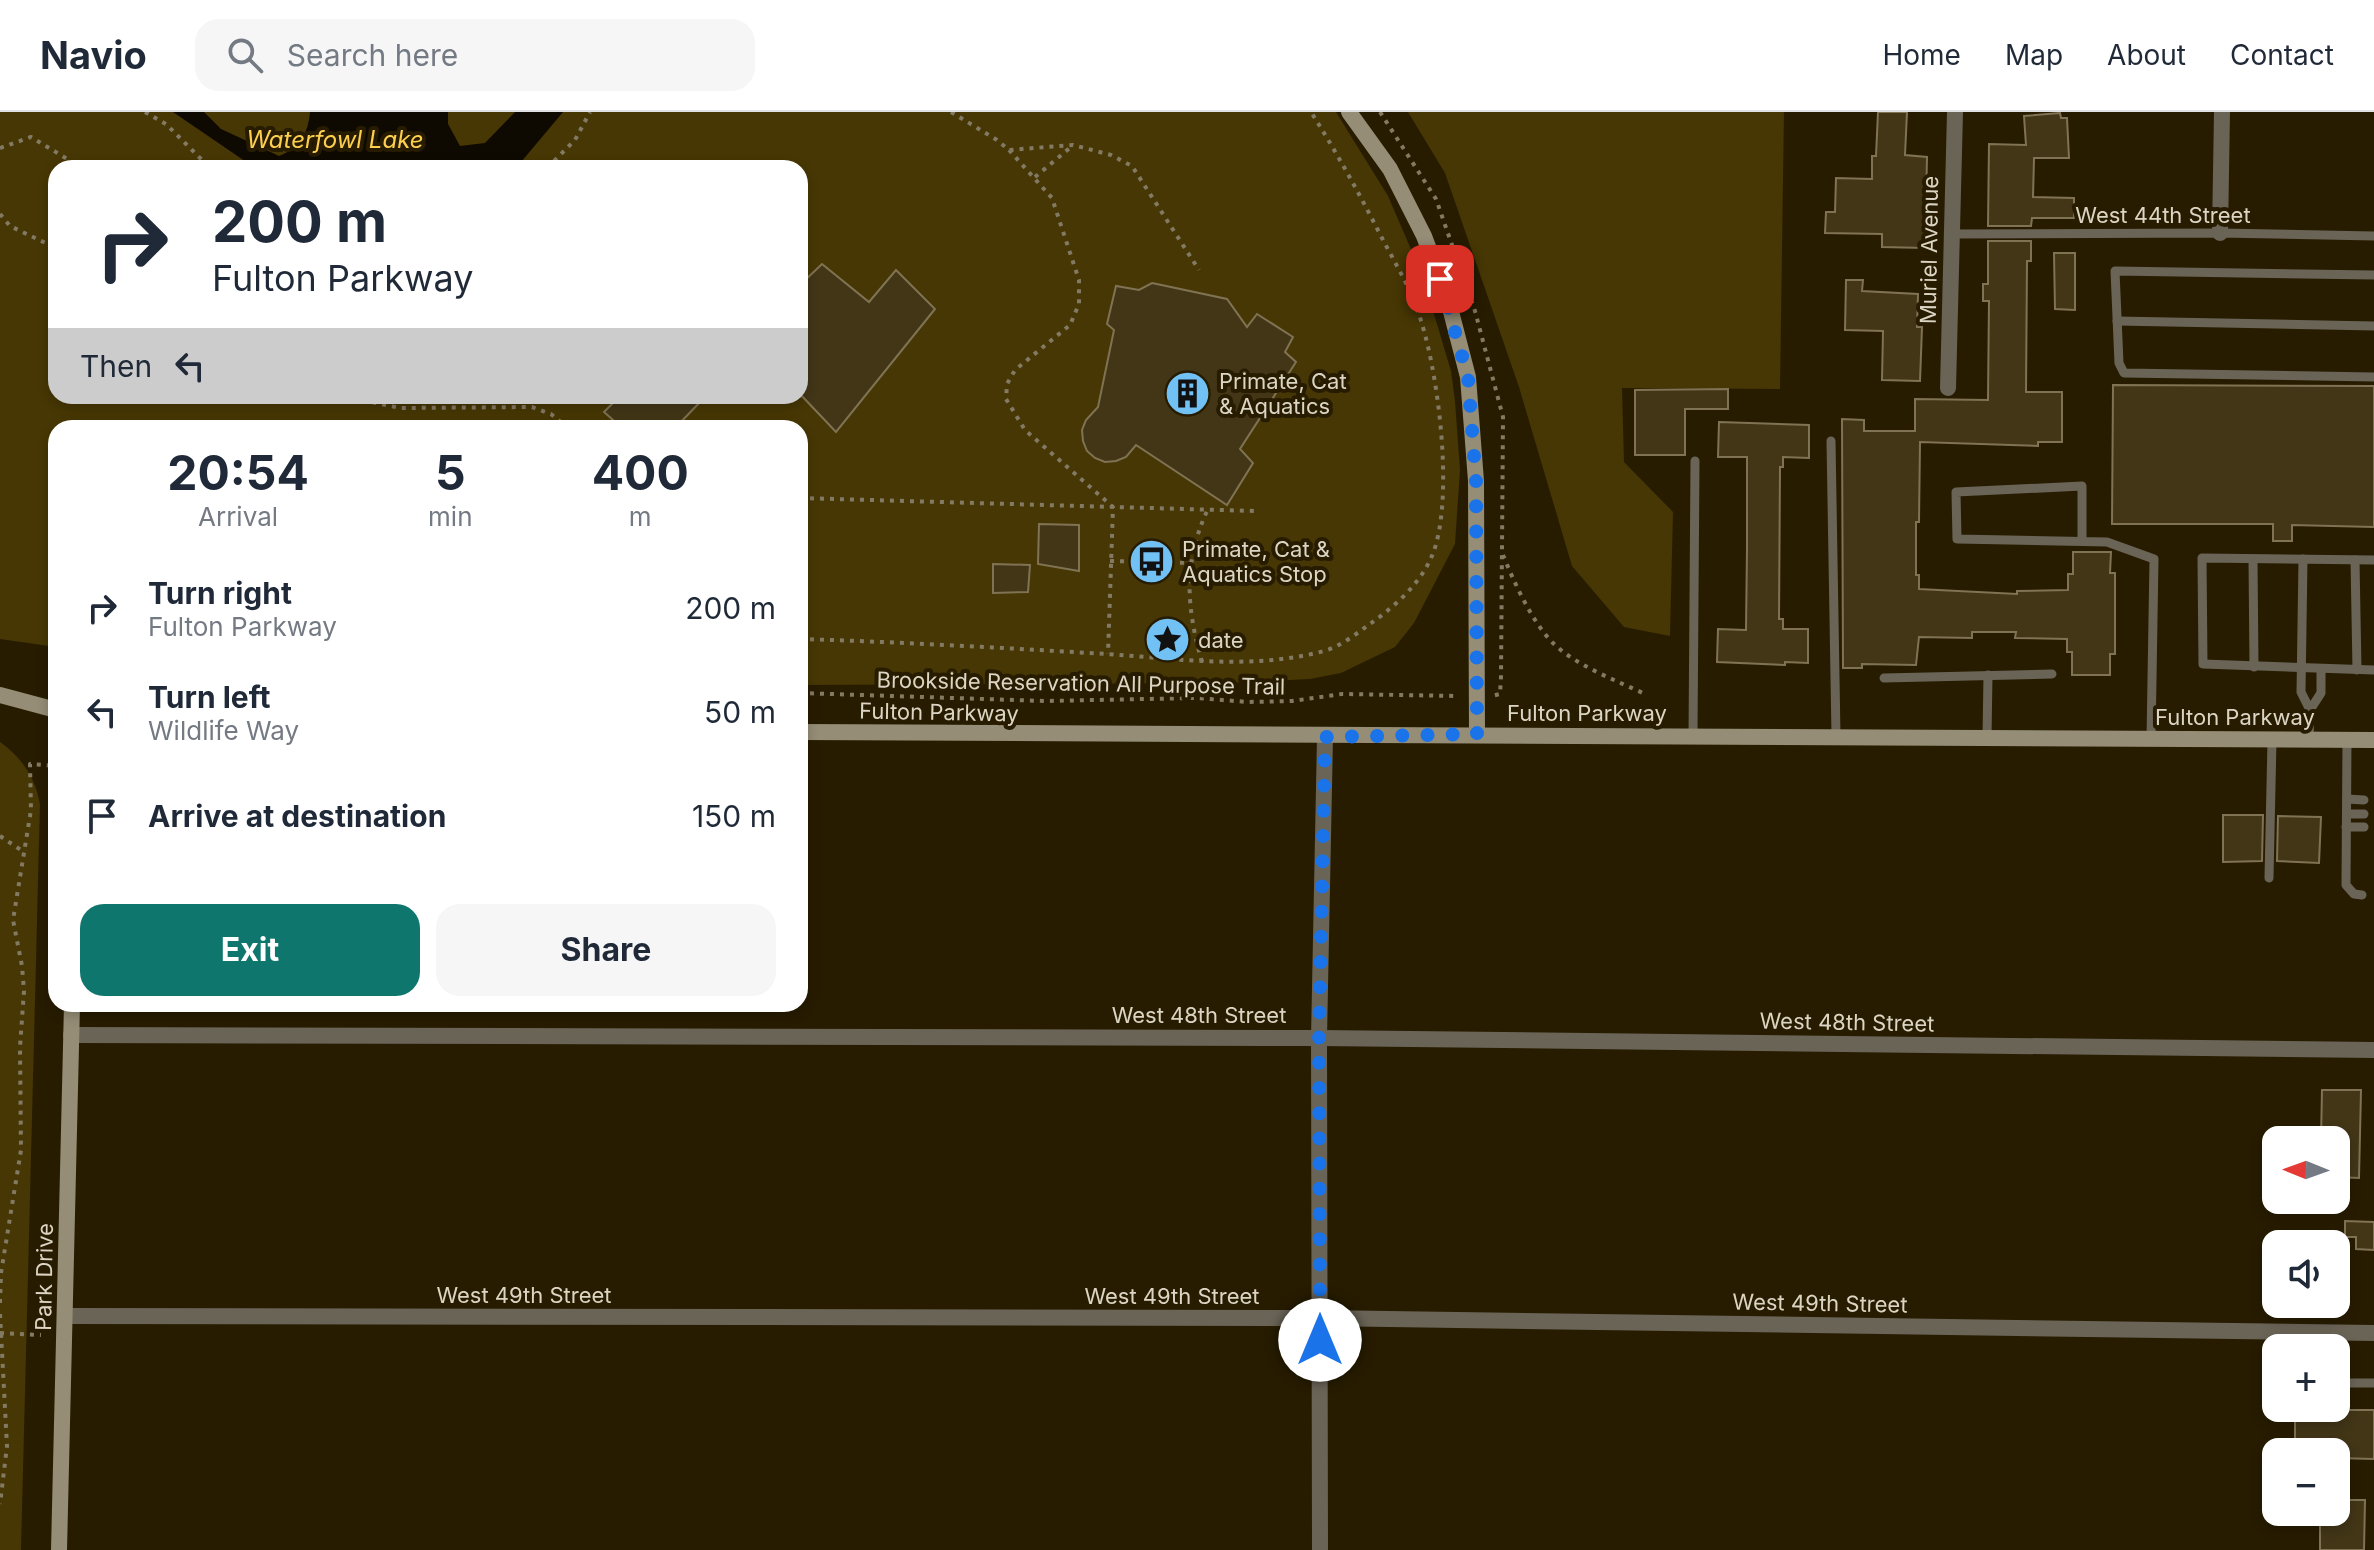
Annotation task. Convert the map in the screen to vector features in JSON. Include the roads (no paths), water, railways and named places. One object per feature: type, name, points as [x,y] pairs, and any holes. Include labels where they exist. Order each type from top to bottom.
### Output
[{"type":"street","points":[[1349,112],[1390,169],[1424,236],[1448,300],[1468,377],[1476,481],[1477,734]]},
{"type":"street","name":"Muriel Avenue","points":[[1948,388],[1955,112]]},
{"type":"street","points":[[2220,233],[2222,112]]},
{"type":"street","points":[[0,695],[48,708]]},
{"type":"street","name":"Fulton Parkway","points":[[808,732],[2374,740]]},
{"type":"street","points":[[1320,1550],[1319,1038],[1325,737]]},
{"type":"street","name":"Park Drive","points":[[59,1550],[72,1012]]},
{"type":"street","name":"West 48th Street","points":[[71,1035],[1319,1038],[2374,1050]]},
{"type":"street","name":"West 49th Street","points":[[65,1316],[1320,1318],[2316,1337],[2374,1333]]},
{"type":"lane","name":"West 44th Street","points":[[1952,234],[2374,236]]},
{"type":"lane","points":[[2374,275],[2115,271],[2119,363],[2124,373],[2374,377]]},
{"type":"lane","points":[[2117,321],[2374,326]]},
{"type":"lane","points":[[1831,441],[1836,736]]},
{"type":"lane","points":[[1693,736],[1695,461]]},
{"type":"lane","points":[[2082,540],[2082,486],[1956,492],[1957,539],[2107,542],[2154,559],[2151,739]]},
{"type":"lane","points":[[2374,560],[2202,558],[2203,664],[2374,670]]},
{"type":"lane","points":[[2253,559],[2254,667]]},
{"type":"lane","points":[[2303,559],[2301,692],[2310,710],[2309,740]]},
{"type":"lane","points":[[2355,560],[2357,670]]},
{"type":"lane","points":[[2310,710],[2321,693],[2321,669]]},
{"type":"lane","points":[[1884,678],[2052,674]]},
{"type":"lane","points":[[1987,737],[1988,675]]},
{"type":"lane","points":[[2269,878],[2272,740]]},
{"type":"lane","points":[[2347,740],[2346,885],[2354,894],[2362,895]]},
{"type":"lane","points":[[2347,799],[2364,800]]},
{"type":"lane","points":[[2347,814],[2364,814]]},
{"type":"lane","points":[[2346,827],[2364,827]]},
{"type":"lane","points":[[2350,1383],[2374,1383]]},
{"type":"water","name":"Waterfowl Lake","points":[[173,112],[204,112],[221,129],[279,156],[302,139],[310,112],[448,112],[448,124],[460,146],[485,143],[515,112],[563,112],[523,160],[243,160]]},
{"type":"place","name":"Primate, Cat & Aquatics","points":[[1188,394]]},
{"type":"place","name":"Primate, Cat & Aquatics Stop","points":[[1151,562]]},
{"type":"place","name":"date","points":[[1167,640]]}]
